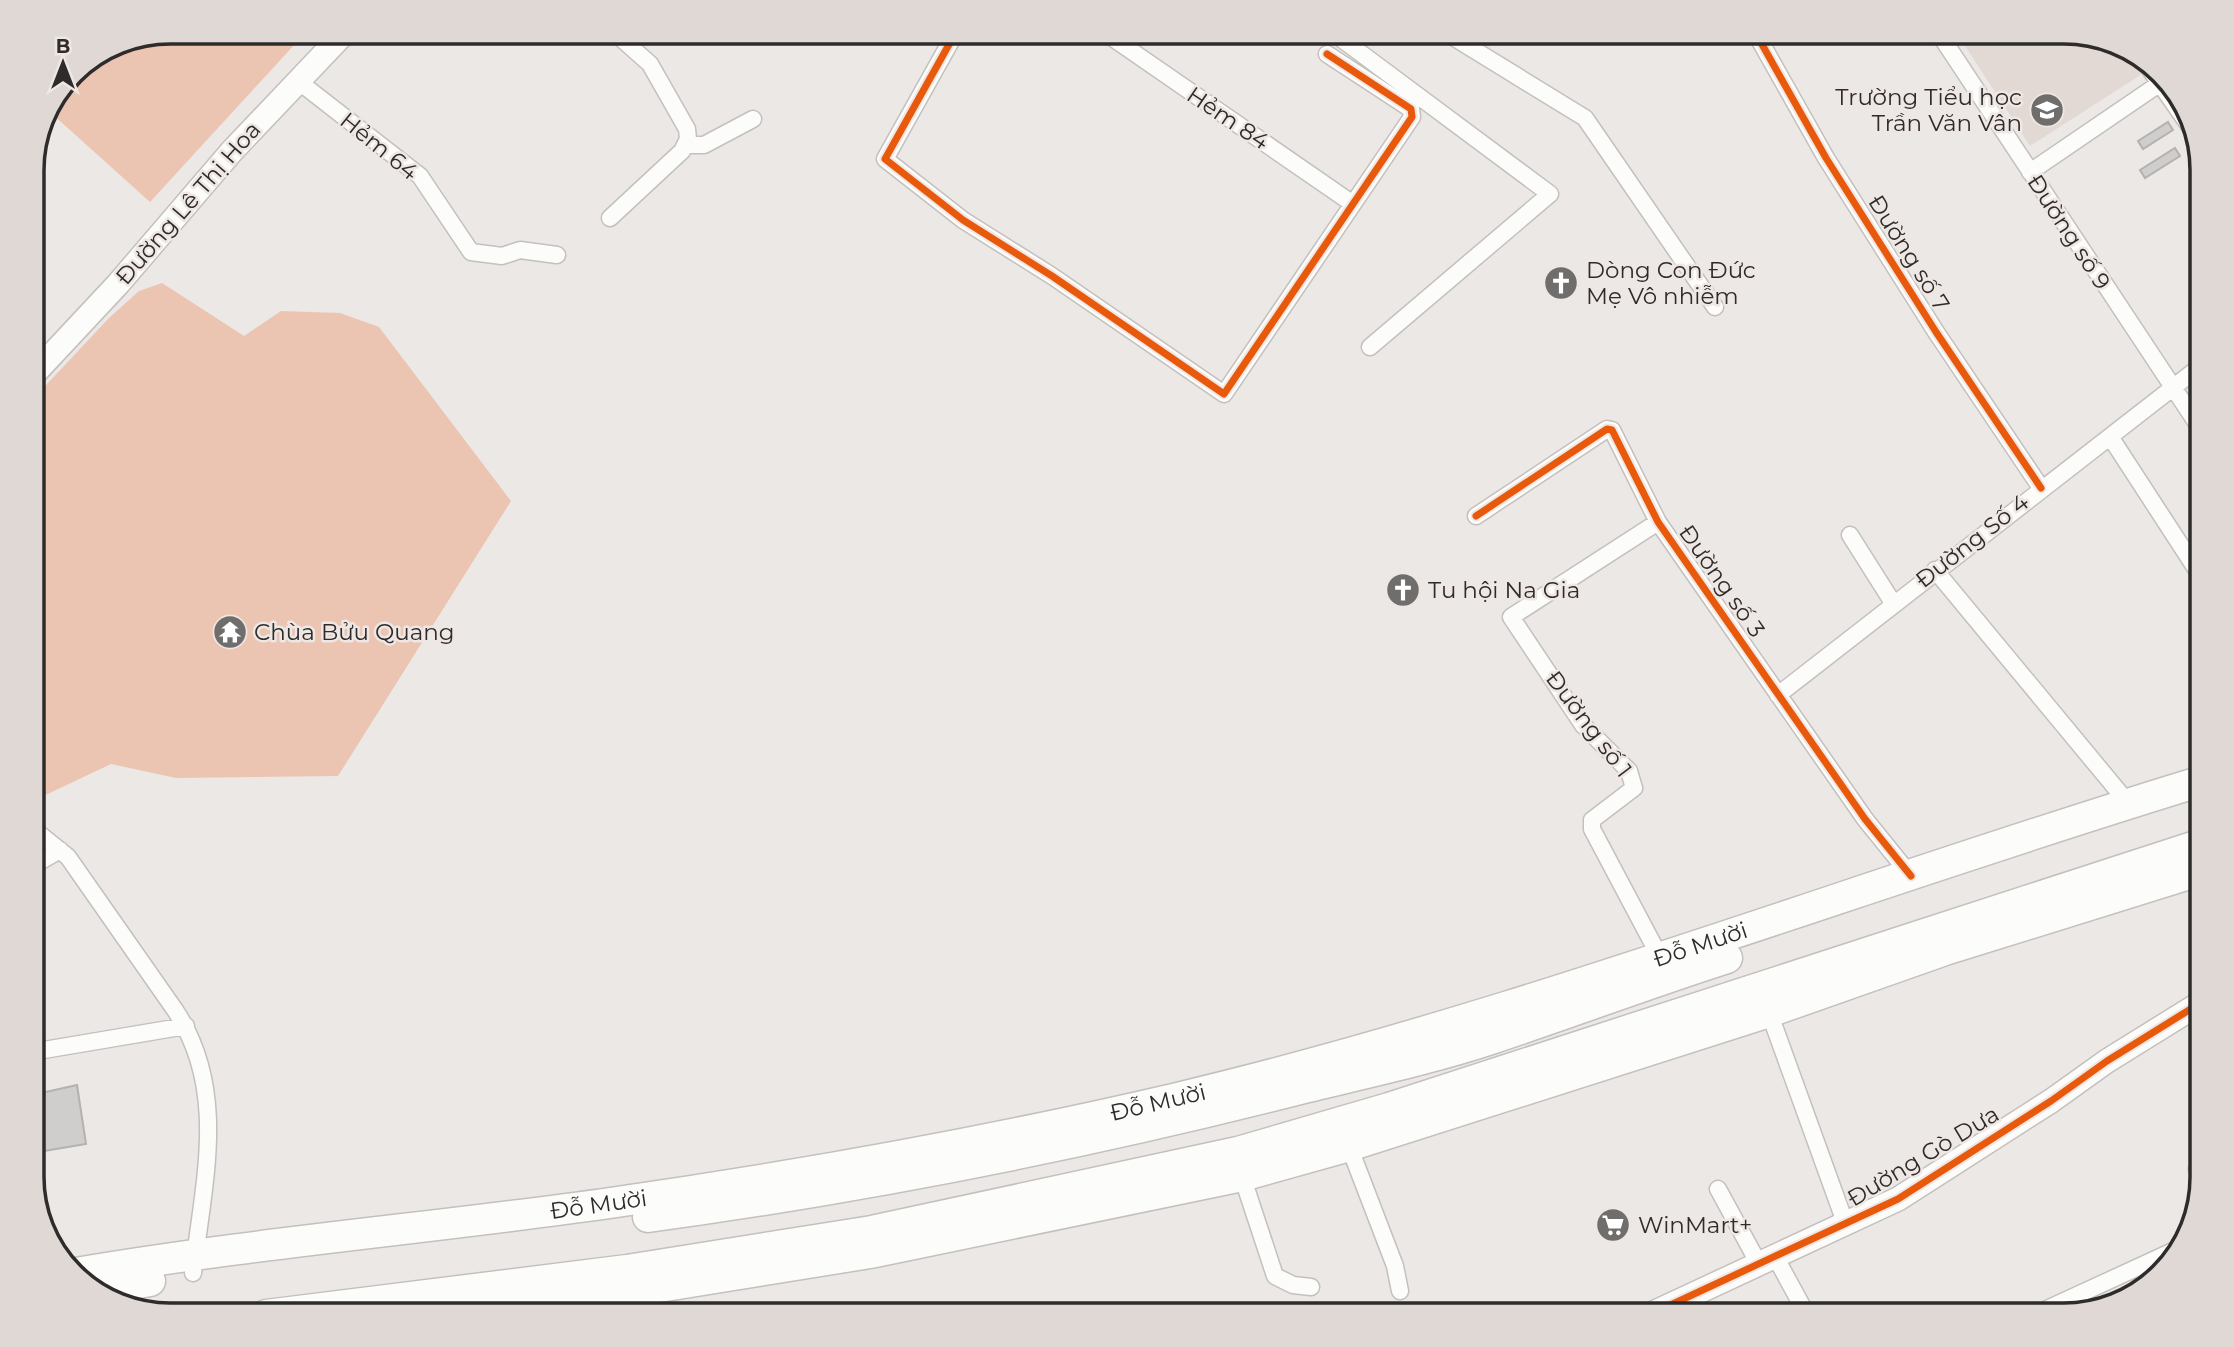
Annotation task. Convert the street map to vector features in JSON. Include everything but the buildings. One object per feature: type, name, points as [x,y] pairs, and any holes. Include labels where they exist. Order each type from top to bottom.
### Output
[{"type":"highway","name":"Đỗ Mười","points":[[87,1272],[194,1263],[780,1199],[1081,1142],[1226,1108],[1481,1042],[1664,967],[1911,876],[2190,784]]},
{"type":"highway","name":"Đỗ Mười","points":[[1664,967],[2190,805]]},
{"type":"highway","points":[[362,1303],[762,1250],[937,1220],[1139,1176],[1334,1125],[2190,848]]},
{"type":"highway","points":[[541,1303],[628,1292],[898,1248],[1242,1177],[1349,1146],[1769,1012],[1945,950],[2190,874]]},
{"type":"highway","points":[[1945,950],[1965,922]]},
{"type":"highway","name":"Đỗ Mười","points":[[109,1287],[194,1263]]},
{"type":"street","name":"Đường Lê Thị Hoa","points":[[44,363],[118,284],[232,151],[333,44]]},
{"type":"street","points":[[628,44],[650,64],[687,129],[687,145]]},
{"type":"street","points":[[949,44],[885,159],[963,220],[1052,276],[1224,394],[1413,113],[1339,44]]},
{"type":"street","name":"Hẻm 84","points":[[1121,44],[1353,204]]},
{"type":"street","points":[[1340,44],[1550,194],[1370,347]]},
{"type":"street","points":[[1465,44],[1585,118],[1716,307]]},
{"type":"street","name":"Đường số 7","points":[[1762,44],[1826,158],[1936,332],[2040,488]]},
{"type":"street","name":"Đường số 9","points":[[1946,44],[2190,415]]},
{"type":"street","name":"Hẻm 64","points":[[298,81],[420,176],[471,252],[502,256],[520,250],[557,255]]},
{"type":"street","points":[[2030,172],[2157,85]]},
{"type":"street","points":[[611,218],[687,145],[705,145],[753,119]]},
{"type":"street","name":"Đường Số 4","points":[[1778,695],[2040,488],[2111,438],[2190,375]]},
{"type":"street","name":"Đường số 3","points":[[1476,516],[1609,429],[1658,522],[1864,819],[1911,876]]},
{"type":"street","points":[[2111,438],[2190,560]]},
{"type":"street","name":"Đường số 1","points":[[1658,522],[1511,617],[1583,725],[1629,771],[1634,788],[1592,820],[1592,829],[1664,967]]},
{"type":"street","points":[[1850,535],[1893,603]]},
{"type":"street","points":[[1935,570],[2128,803]]},
{"type":"street","points":[[44,837],[68,857],[186,1026],[206,1077],[210,1135],[194,1263]]},
{"type":"street","points":[[44,859],[60,850]]},
{"type":"street","name":"Đường Gò Dưa","points":[[1676,1303],[1898,1199],[2052,1101],[2106,1061],[2190,1009]]},
{"type":"street","points":[[1769,1012],[1846,1224]]},
{"type":"street","points":[[44,1050],[186,1026]]},
{"type":"street","points":[[1349,1146],[1395,1266],[1400,1291]]},
{"type":"street","points":[[1242,1177],[1275,1276],[1293,1285],[1311,1287]]},
{"type":"street","points":[[1718,1189],[1798,1303]]},
{"type":"street","points":[[2060,1303],[2162,1256]]},
{"type":"shaded area","points":[[170,44],[295,44],[150,202],[55,117],[66,98],[98,98],[98,67],[129,50]]},
{"type":"shaded area","name":"Trường Tiểu học Trần Văn Vân","points":[[1964,44],[2081,45],[2112,53],[2138,68],[2142,74],[2030,146]]},
{"type":"shaded area","name":"Chùa Bửu Quang","points":[[162,283],[244,336],[281,311],[340,313],[379,327],[511,501],[338,776],[176,778],[111,764],[44,796],[44,387],[109,318],[139,291]]},
{"type":"cycle path","points":[[949,44],[885,159],[963,220],[1052,276],[1224,394],[1412,117],[1411,109],[1327,54]]},
{"type":"cycle path","points":[[1762,44],[1826,158],[1936,332],[2041,488]]},
{"type":"cycle path","points":[[1476,516],[1607,429],[1612,430],[1658,522],[1865,819],[1911,876]]},
{"type":"cycle path","points":[[1675,1303],[1898,1199],[2190,1009]]},
{"type":"place","name":"Trường Tiểu học Trần Văn Vân","points":[[2047,110]]},
{"type":"place","name":"Dòng Con Đức Mẹ Vô nhiễm","points":[[1561,283]]},
{"type":"place","name":"Tu hội Na Gia","points":[[1403,590]]},
{"type":"place","name":"Chùa Bửu Quang","points":[[230,632]]},
{"type":"place","name":"WinMart+","points":[[1613,1225]]}]
